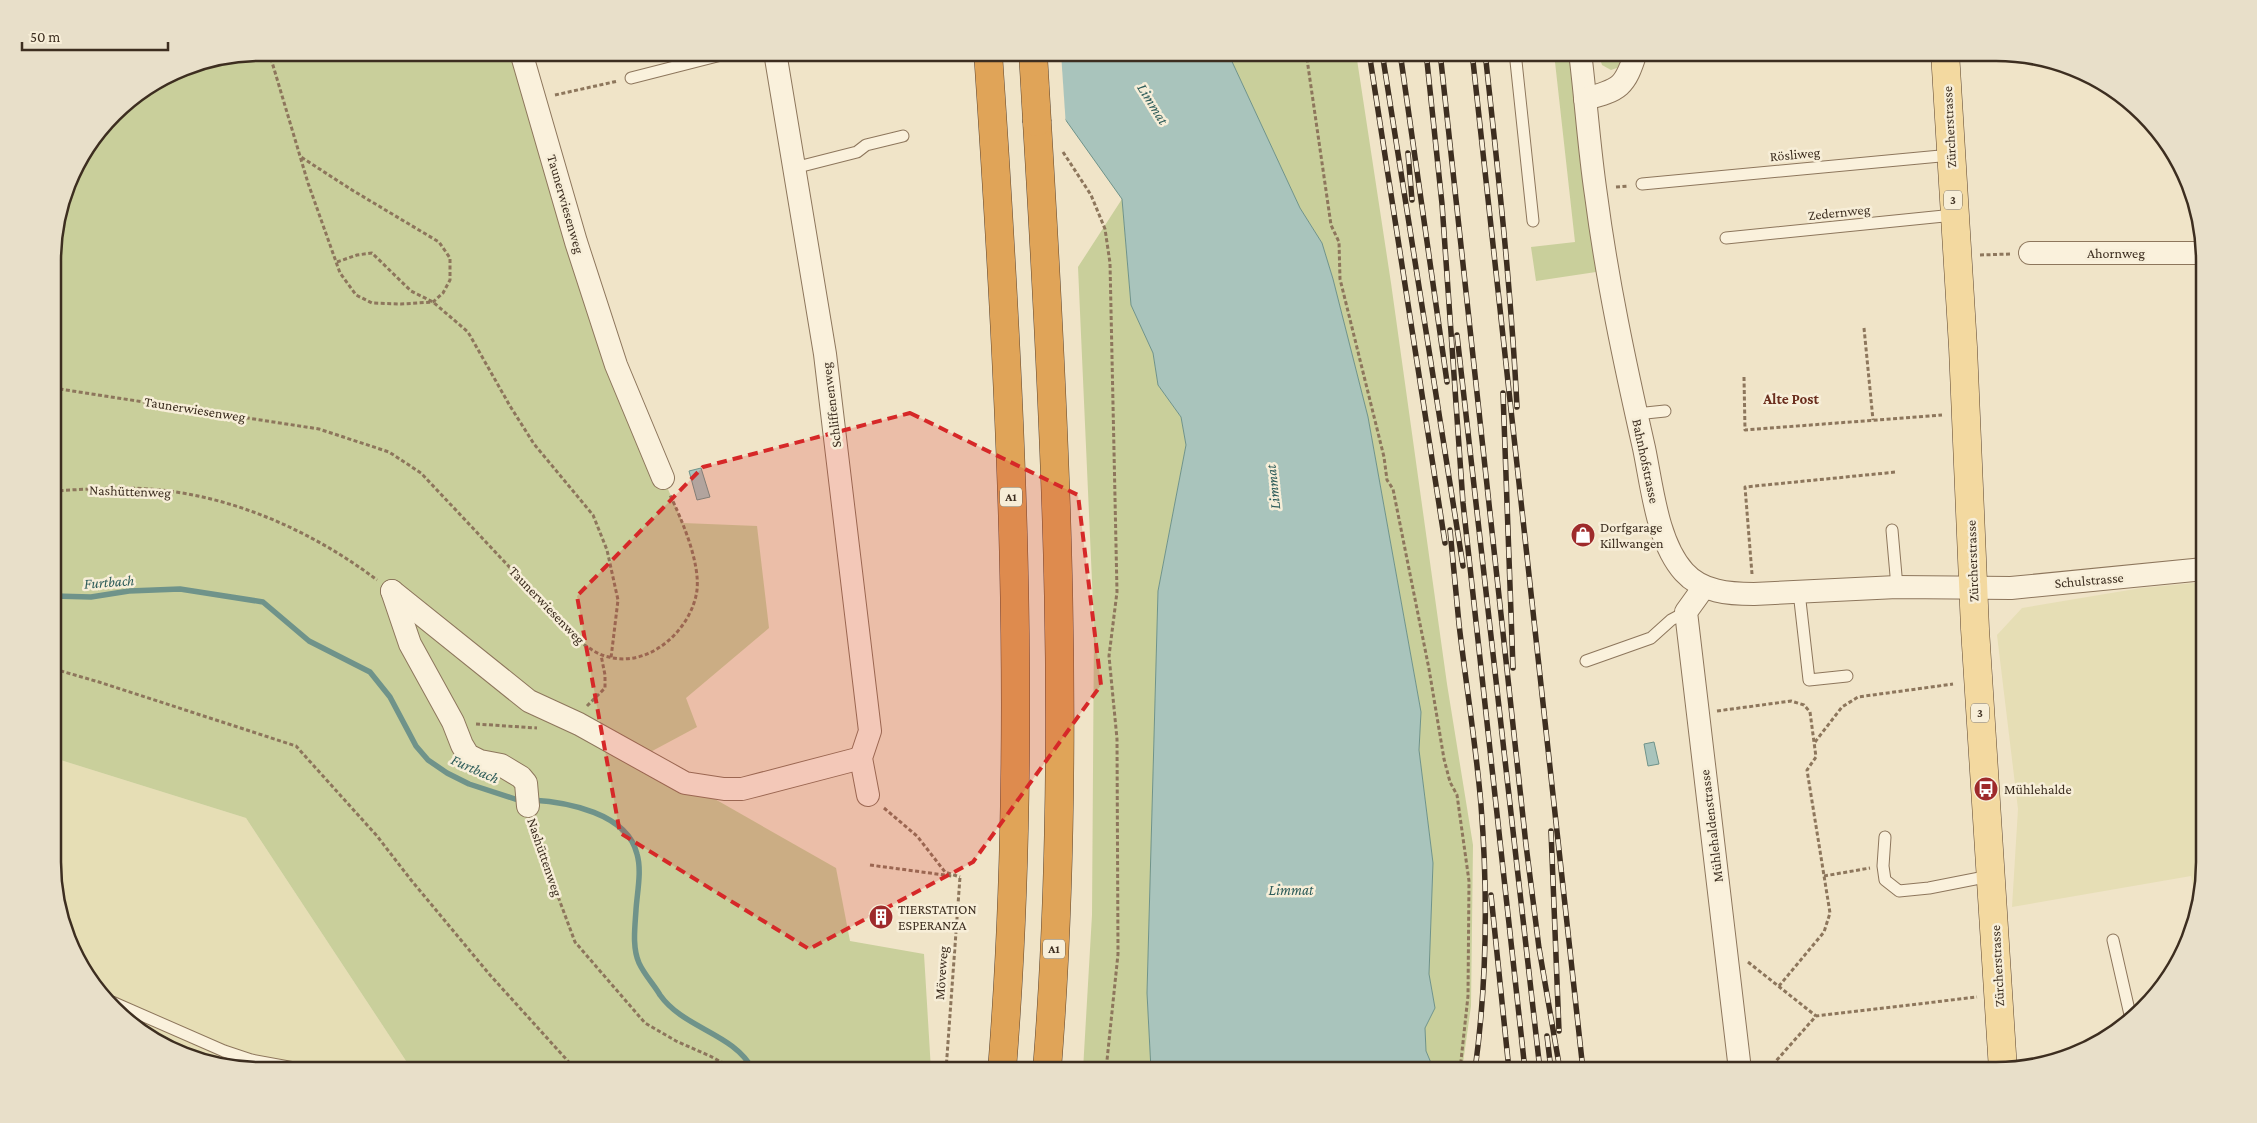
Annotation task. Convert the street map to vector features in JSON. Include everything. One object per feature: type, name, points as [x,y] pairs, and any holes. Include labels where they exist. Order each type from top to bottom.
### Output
[{"type":"highway","name":"A1","points":[[989,61],[1009,412],[1015,633],[1012,889],[1002,1062]]},
{"type":"highway","name":"A1","points":[[1034,61],[1054,410],[1060,650],[1057,890],[1047,1062]]},
{"type":"main road","name":"Zürcherstrasse","points":[[1946,61],[1974,588],[2003,1061]]},
{"type":"street","name":"Taunerwiesenweg","points":[[524,61],[576,242],[616,365],[663,478]]},
{"type":"street","name":"Schliffenenweg","points":[[776,61],[825,354],[870,731],[861,758],[868,796]]},
{"type":"street","name":"Bahnhofstrasse","points":[[1581,61],[1597,204],[1636,414],[1659,519],[1671,553],[1685,573],[1704,587],[1732,594],[1897,587],[1974,588]]},
{"type":"street","points":[[1585,99],[1611,92],[1620,86],[1629,75],[1633,61]]},
{"type":"street","name":"Ahornweg","points":[[2030,253],[2195,252]]},
{"type":"street","name":"Schulstrasse","points":[[1974,588],[2012,588],[2196,571]]},
{"type":"street","points":[[1686,612],[1704,587]]},
{"type":"street","points":[[392,591],[529,701],[569,719],[685,782],[724,789],[742,788],[861,758]]},
{"type":"street","points":[[392,591],[410,644],[453,722],[468,755],[480,761],[501,765],[520,777],[526,783],[528,799]]},
{"type":"street","name":"Mühlehaldenstrasse","points":[[1686,612],[1739,1062]]},
{"type":"lane","points":[[631,78],[698,61]]},
{"type":"lane","points":[[1516,61],[1533,221]]},
{"type":"lane","points":[[794,168],[857,152],[866,145],[903,136]]},
{"type":"lane","name":"Rösliweg","points":[[1642,184],[1951,155]]},
{"type":"lane","name":"Zedernweg","points":[[1726,238],[1954,215]]},
{"type":"lane","points":[[1636,414],[1665,411]]},
{"type":"lane","points":[[1892,530],[1897,587]]},
{"type":"lane","points":[[1799,592],[1809,680],[1847,676]]},
{"type":"lane","points":[[1586,661],[1651,638],[1671,620],[1686,612]]},
{"type":"lane","points":[[1885,836],[1883,866],[1885,880],[1899,891],[1929,888],[1992,876]]},
{"type":"lane","points":[[2112,940],[2129,1011]]},
{"type":"lane","points":[[124,1007],[224,1051],[262,1062]]},
{"type":"path","points":[[272,61],[308,184],[340,273],[356,294],[372,303],[433,302],[443,293],[450,280],[450,258],[440,242],[301,158]]},
{"type":"path","points":[[1307,61],[1331,225],[1339,242],[1340,279],[1384,457],[1387,480],[1393,489],[1429,669],[1444,759],[1450,782],[1457,794],[1469,881],[1471,919],[1468,996],[1461,1062]]},
{"type":"path","points":[[535,100],[631,78]]},
{"type":"path","points":[[1060,147],[1091,195],[1105,229],[1110,263],[1117,592],[1108,656],[1117,739],[1118,954],[1107,1062]]},
{"type":"path","points":[[337,262],[357,255],[372,253],[411,291],[433,302],[468,332],[534,444],[592,515],[607,550],[618,600],[611,658]]},
{"type":"path","points":[[1957,256],[2030,253]]},
{"type":"path","points":[[1864,328],[1873,420]]},
{"type":"path","points":[[1744,377],[1745,430],[1942,415],[1966,415]]},
{"type":"path","name":"Taunerwiesenweg","points":[[61,389],[319,429],[389,452],[421,473],[579,642],[611,658],[636,658],[656,650],[680,628],[692,612],[697,589],[693,557],[684,524],[663,478]]},
{"type":"path","points":[[1754,594],[1745,486],[1896,472]]},
{"type":"path","name":"Nashüttenweg","points":[[61,491],[113,488],[161,490],[206,499],[250,511],[294,529],[350,559],[392,591]]},
{"type":"path","points":[[453,722],[535,729],[569,719],[584,710],[605,688],[605,674],[601,654]]},
{"type":"path","points":[[61,671],[296,746],[377,836],[490,975],[569,1062]]},
{"type":"path","points":[[1814,742],[1842,707],[1858,697],[1953,684]]},
{"type":"path","points":[[1698,714],[1791,701],[1804,704],[1810,712],[1816,757],[1807,770],[1830,913],[1824,932],[1780,986]]},
{"type":"path","points":[[868,796],[917,836],[945,872],[960,877]]},
{"type":"path","name":"Nashüttenweg","points":[[528,799],[532,826],[575,942],[644,1023],[676,1041],[721,1062]]},
{"type":"path","points":[[870,865],[960,877]]},
{"type":"path","points":[[1824,876],[1883,866]]},
{"type":"path","name":"Möveweg","points":[[947,1062],[960,877]]},
{"type":"path","points":[[1725,943],[1816,1016]]},
{"type":"path","points":[[1775,1062],[1816,1016],[1982,996]]},
{"type":"highlighted area","points":[[910,413],[1078,495],[1101,685],[973,862],[809,949],[620,833],[577,596],[703,467]]},
{"type":"shaded area","points":[[2196,583],[2196,862],[2194,889],[2191,876],[2012,907],[2018,809],[1997,635],[2022,608],[2141,588]]},
{"type":"shaded area","points":[[61,760],[246,818],[407,1062],[261,1062],[235,1060],[210,1055],[185,1047],[150,1028],[129,1012],[111,994],[95,973],[76,938],[65,901],[61,862]]},
{"type":"green space","points":[[261,61],[524,61],[663,478],[683,523],[757,526],[769,628],[686,698],[697,727],[641,757],[836,868],[850,941],[924,954],[931,1062],[407,1062],[246,818],[61,760],[61,261],[65,222],[76,185],[95,150],[111,129],[129,111],[161,88],[185,76],[210,68],[235,63]]},
{"type":"green space","points":[[1232,61],[1357,61],[1391,283],[1447,684],[1473,845],[1471,1006],[1463,1062],[1431,1062],[1426,1051],[1425,1028],[1435,1008],[1429,974],[1433,863],[1419,750],[1421,712],[1368,417],[1322,243],[1300,208]]},
{"type":"green space","points":[[1555,61],[1570,61],[1596,272],[1536,281],[1531,247],[1575,242]]},
{"type":"green space","points":[[1601,61],[1622,61],[1620,67],[1611,70],[1602,65]]},
{"type":"green space","points":[[1122,199],[1131,305],[1153,353],[1158,385],[1181,417],[1186,445],[1158,591],[1147,993],[1151,1062],[1083,1062],[1092,915],[1094,626],[1078,267]]},
{"type":"water","name":"Limmat","points":[[1024,61],[1232,61],[1300,208],[1322,243],[1368,417],[1421,712],[1419,750],[1433,863],[1429,974],[1435,1008],[1425,1028],[1426,1051],[1431,1062],[1151,1062],[1147,993],[1158,591],[1186,445],[1181,417],[1158,385],[1153,353],[1131,305],[1122,199]]},
{"type":"water","points":[[701,468],[710,497],[697,500],[689,471]]},
{"type":"water","points":[[1654,742],[1659,764],[1648,766],[1644,744]]},
{"type":"pier","points":[[1021,61],[1062,61],[1066,127]]},
{"type":"waterway","name":"Furtbach","points":[[61,596],[91,597],[129,591],[180,589],[263,602],[309,641],[370,672],[390,697],[416,746],[428,760],[447,773],[469,784],[523,800]]},
{"type":"waterway","name":"Furtbach","points":[[532,800],[578,807],[594,812],[609,819],[631,840],[637,854],[639,868],[634,937],[635,950],[641,967],[670,1006],[682,1016],[734,1047],[748,1062]]},
{"type":"railway","points":[[1370,61],[1445,543]]},
{"type":"railway","points":[[1383,61],[1463,566]]},
{"type":"railway","points":[[1401,61],[1447,382]]},
{"type":"railway","points":[[1427,61],[1442,204],[1463,503],[1524,1062]]},
{"type":"railway","points":[[1441,61],[1526,845],[1539,948],[1559,1062]]},
{"type":"railway","points":[[1473,61],[1582,1062]]},
{"type":"railway","points":[[1486,61],[1508,274],[1517,407]]},
{"type":"railway","points":[[1408,153],[1412,200]]},
{"type":"railway","points":[[1457,335],[1539,1062]]},
{"type":"railway","points":[[1503,393],[1513,668]]},
{"type":"railway","points":[[1450,530],[1459,624],[1479,782],[1485,872],[1484,971],[1476,1062]]},
{"type":"railway","points":[[1551,831],[1559,1031]]},
{"type":"railway","points":[[1491,895],[1508,1062]]},
{"type":"railway","points":[[1547,1036],[1550,1062]]},
{"type":"place","name":"Dorfgarage Killwangen","points":[[1583,535]]},
{"type":"place","name":"Mühlehalde","points":[[1986,789]]},
{"type":"place","name":"TIERSTATION ESPERANZA","points":[[881,917]]},
{"type":"district","name":"Alte Post","points":[[1791,399]]}]
